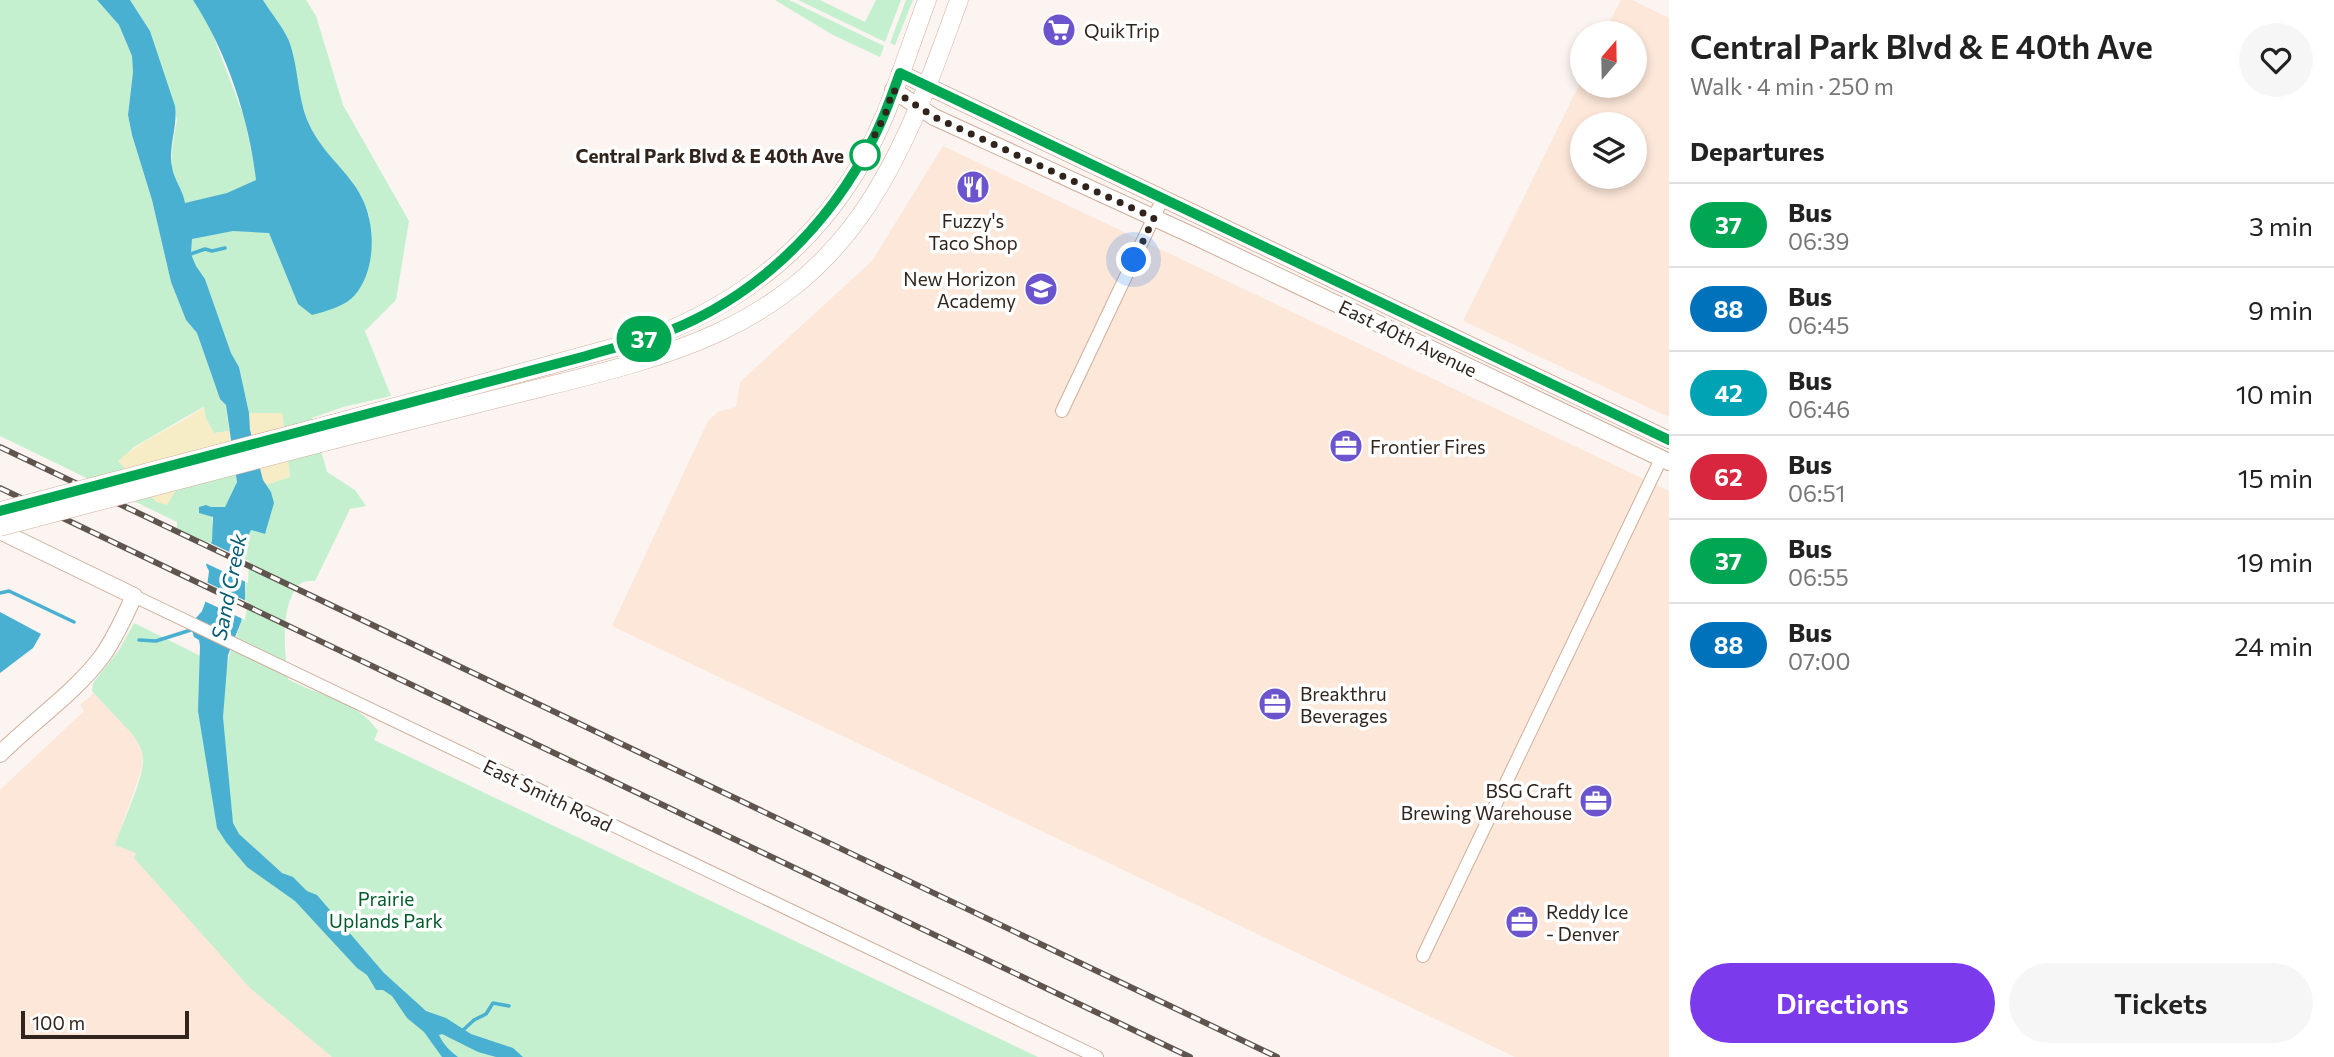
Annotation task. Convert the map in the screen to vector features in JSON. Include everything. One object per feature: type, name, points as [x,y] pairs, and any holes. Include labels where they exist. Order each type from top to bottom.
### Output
[{"type":"main road","points":[[0,529],[653,337],[718,307],[782,261],[822,220],[864,156],[885,115],[927,0]]},
{"type":"main road","points":[[0,511],[643,362],[698,343],[748,319],[810,272],[853,226],[885,178],[927,85],[959,0]]},
{"type":"street","name":"East 40th Avenue","points":[[900,73],[1669,440]]},
{"type":"street","name":"East 40th Avenue","points":[[893,90],[934,117],[1666,459],[1423,956]]},
{"type":"street","points":[[1062,411],[1163,198]]},
{"type":"street","points":[[1454,360],[1464,341]]},
{"type":"street","name":"East Smith Road","points":[[0,529],[168,613],[1097,1057]]},
{"type":"street","points":[[0,754],[88,673],[102,656],[123,621],[134,596]]},
{"type":"shaded area","points":[[1621,0],[1632,0],[1669,18],[1669,417],[1463,321],[1573,98],[1647,98],[1647,21],[1610,21]]},
{"type":"shaded area","points":[[943,146],[1669,491],[1669,1057],[1515,1057],[612,626],[708,421],[718,412],[736,407],[740,382],[872,261]]},
{"type":"shaded area","points":[[94,693],[133,735],[143,756],[141,771],[115,845],[136,853],[251,989],[332,1057],[0,1057],[0,790],[84,711],[80,705]]},
{"type":"green space","points":[[0,0],[97,0],[119,25],[132,56],[128,115],[132,135],[152,200],[171,282],[186,320],[197,333],[220,399],[226,405],[229,431],[214,433],[203,407],[134,447],[119,461],[180,484],[235,471],[237,482],[225,507],[211,507],[211,546],[177,530],[177,522],[0,436]]},
{"type":"green space","name":"Prairie Uplands Park","points":[[130,0],[193,0],[208,22],[244,117],[269,233],[298,304],[370,218],[362,197],[351,180],[320,146],[308,122],[299,96],[289,41],[263,0],[306,0],[316,16],[343,105],[409,221],[396,300],[365,331],[391,396],[343,407],[312,418],[327,472],[355,490],[366,506],[350,509],[315,581],[302,582],[288,605],[285,630],[288,679],[359,712],[378,731],[374,740],[1038,1057],[332,1057],[251,989],[134,858],[136,853],[115,845],[140,779],[143,756],[133,735],[92,691],[93,683],[119,650],[134,623],[227,669],[243,612],[246,582],[245,543],[251,530],[265,534],[271,492],[266,485],[290,476],[282,413],[249,413],[239,367],[231,353],[205,279],[191,254],[192,239],[172,168],[177,119],[150,31]]},
{"type":"green space","points":[[775,0],[789,0],[884,46],[880,57],[833,35]]},
{"type":"green space","points":[[798,0],[820,0],[865,22],[876,0],[901,0],[885,42]]},
{"type":"green space","points":[[906,0],[913,0],[895,45],[890,43]]},
{"type":"sand","points":[[204,407],[206,419],[214,433],[229,431],[235,471],[180,484],[167,505],[156,502],[118,461]]},
{"type":"sand","points":[[249,413],[282,413],[290,477],[266,485],[263,481],[250,430]]},
{"type":"water","name":"Sand Creek","points":[[97,0],[130,0],[150,31],[175,106],[171,159],[185,203],[227,193],[256,180],[248,133],[235,87],[216,41],[193,0],[263,0],[289,41],[302,104],[309,124],[321,145],[357,188],[370,221],[372,248],[362,285],[346,303],[312,315],[298,304],[269,233],[233,231],[192,239],[191,254],[205,279],[231,353],[239,367],[250,430],[263,480],[274,503],[265,534],[251,530],[245,543],[245,598],[241,622],[228,655],[223,717],[233,823],[239,834],[282,873],[293,877],[307,891],[317,895],[384,973],[426,1011],[446,1018],[471,1034],[513,1048],[523,1057],[496,1057],[478,1052],[442,1034],[439,1035],[443,1041],[458,1057],[442,1057],[424,1032],[407,1018],[392,996],[383,990],[376,990],[367,975],[357,968],[295,901],[247,867],[217,828],[198,711],[200,646],[190,625],[205,603],[209,571],[206,565],[212,540],[213,517],[199,513],[199,507],[225,507],[237,482],[226,405],[220,399],[197,333],[186,320],[171,282],[128,115],[132,56],[119,25]]},
{"type":"water","points":[[0,612],[41,634],[33,648],[0,673]]},
{"type":"pier","points":[[208,542],[249,561],[248,583],[203,562]]},
{"type":"pier","points":[[204,581],[248,602],[245,620],[202,600]]},
{"type":"waterway","points":[[188,255],[205,249],[212,251],[225,248]]},
{"type":"waterway","points":[[0,593],[9,591],[74,622]]},
{"type":"waterway","points":[[139,640],[156,641],[194,629]]},
{"type":"waterway","points":[[462,1031],[486,1014],[493,1003],[509,1006]]},
{"type":"railway","points":[[0,447],[1277,1057]]},
{"type":"railway","points":[[0,488],[1190,1057]]},
{"type":"bus line","name":"37","points":[[0,511],[586,356],[653,337],[694,320],[743,291],[782,261],[822,220],[848,184],[874,138],[900,73],[1669,440]]},
{"type":"place","name":"QuikTrip","points":[[1059,30]]},
{"type":"place","name":"Central Park Blvd & E 40th Ave","points":[[865,155]]},
{"type":"place","name":"Fuzzy's Taco Shop","points":[[973,187]]},
{"type":"place","name":"New Horizon Academy","points":[[1041,289]]},
{"type":"place","name":"Frontier Fires","points":[[1346,446]]},
{"type":"place","name":"Breakthru Beverages","points":[[1275,704]]},
{"type":"place","name":"BSG Craft Brewing Warehouse","points":[[1596,801]]},
{"type":"place","name":"Reddy Ice - Denver","points":[[1522,922]]},
{"type":"route","points":[[865,155],[885,115],[893,90],[934,117],[1154,218],[1134,260]]}]
